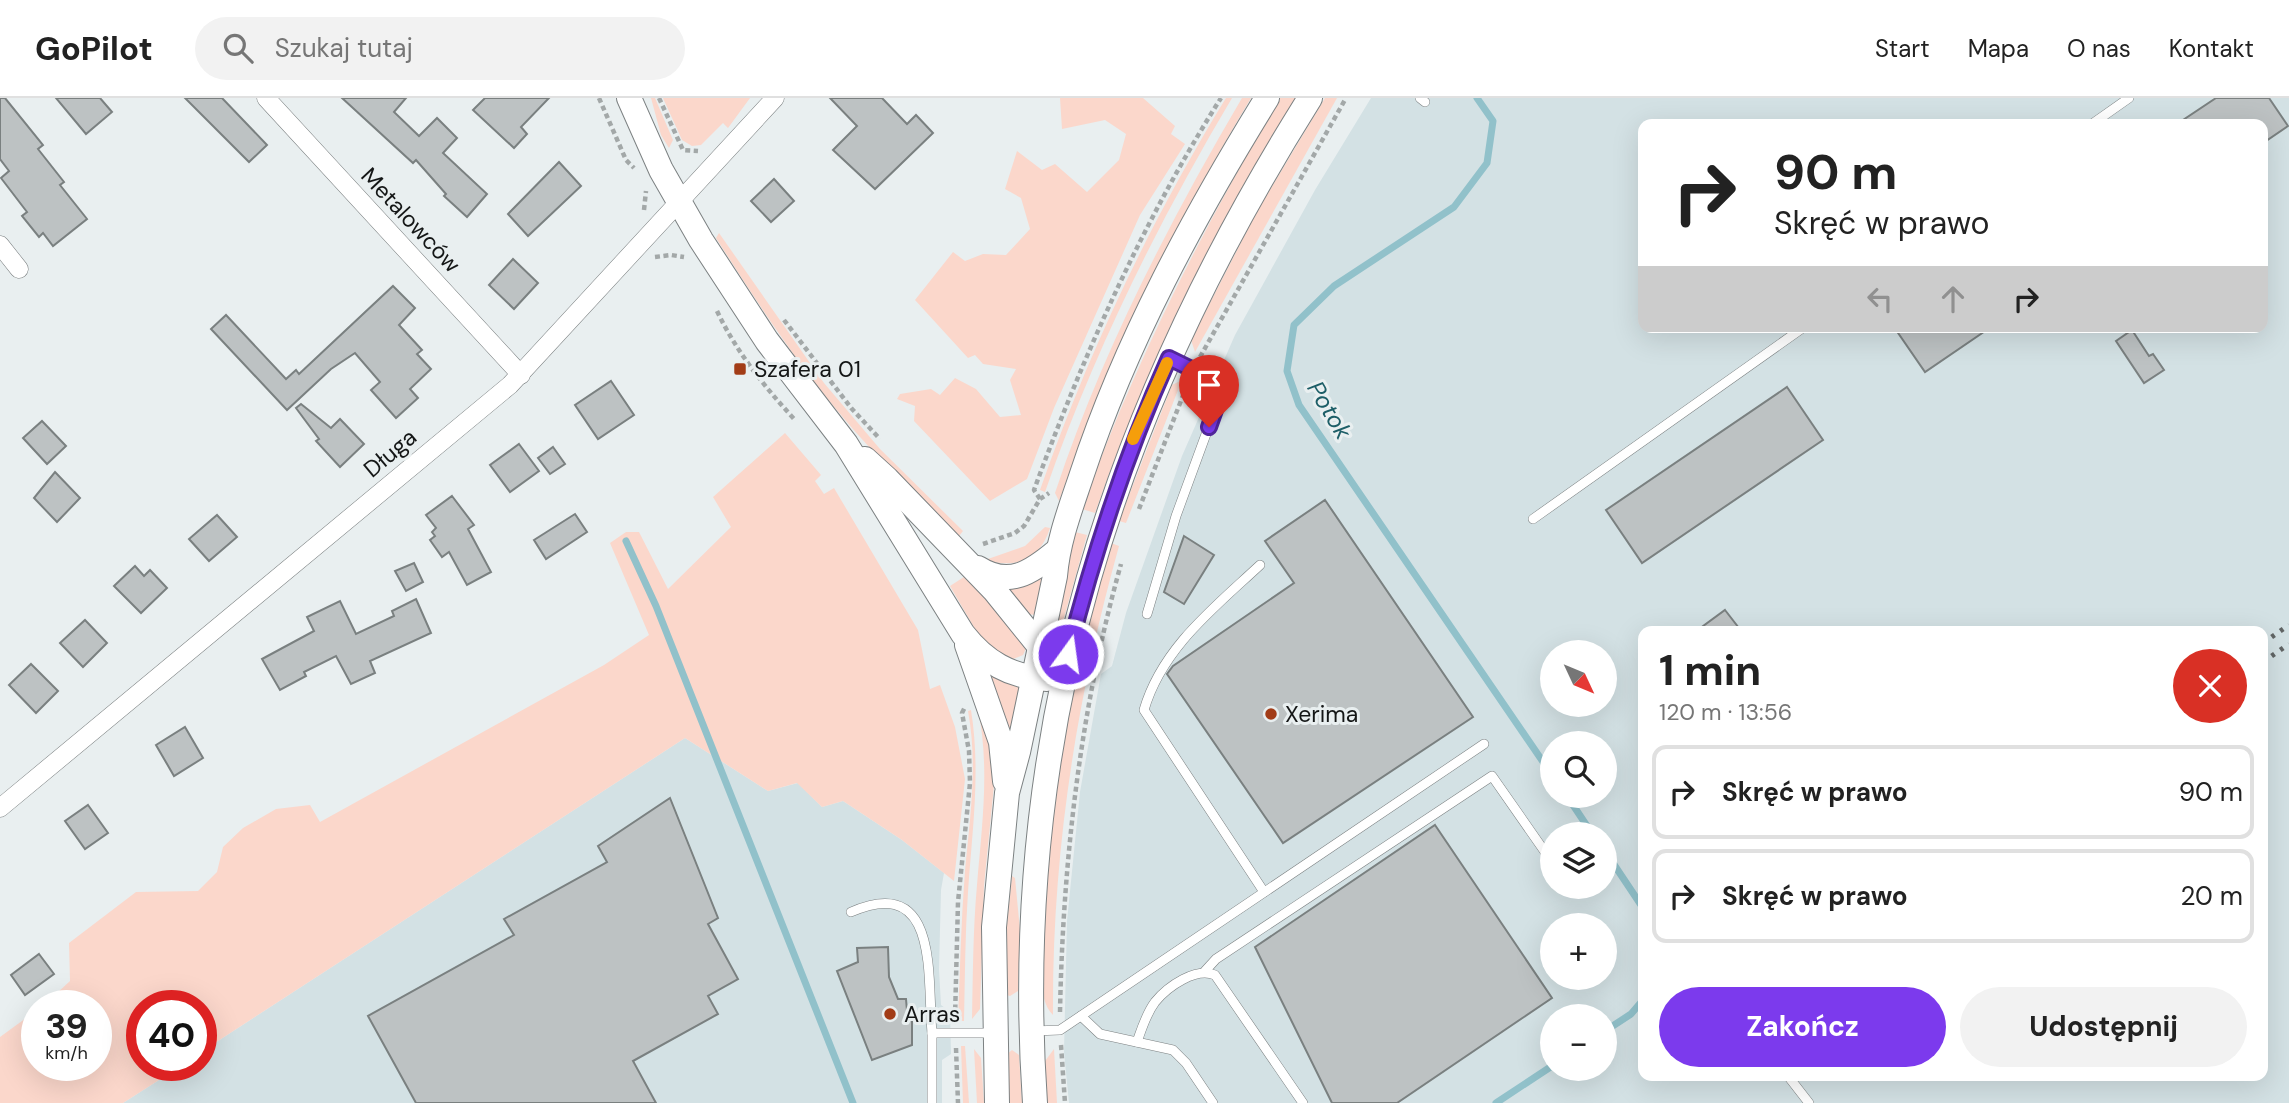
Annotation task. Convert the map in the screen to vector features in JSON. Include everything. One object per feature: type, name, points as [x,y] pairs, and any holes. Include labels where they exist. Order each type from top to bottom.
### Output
[{"type":"street","name":"Metalowców","points":[[266,98],[521,375]]},
{"type":"street","points":[[629,98],[679,204],[766,341],[846,444],[963,634],[984,659],[998,667],[1031,678],[1061,680]]},
{"type":"street","name":"Długa","points":[[0,808],[521,375],[775,98]]},
{"type":"street","points":[[997,1103],[994,927],[1007,793],[1055,576],[1057,551],[1098,426],[1138,331],[1236,149],[1267,98]]},
{"type":"street","points":[[1035,1103],[1031,1031],[1032,921],[1040,828],[1061,680],[1101,528],[1135,436],[1192,304],[1241,213],[1310,98]]},
{"type":"street","points":[[0,245],[19,270]]},
{"type":"street","points":[[846,444],[972,547],[1039,643],[1061,680]]},
{"type":"street","points":[[972,547],[980,570],[1002,579],[1022,576],[1057,551]]},
{"type":"street","points":[[963,634],[1001,741],[1007,793]]},
{"type":"street","points":[[994,1033],[1031,1031]]},
{"type":"lane","points":[[2099,119],[2129,98]]},
{"type":"lane","points":[[1533,519],[1796,333]]},
{"type":"lane","points":[[1147,614],[1176,516],[1220,396],[1219,388],[1211,376],[1169,358]]},
{"type":"lane","points":[[1260,565],[1208,614],[1162,665],[1152,683],[1144,710],[1264,892]]},
{"type":"lane","points":[[1031,1031],[1060,1030],[1484,744]]},
{"type":"lane","points":[[1205,971],[1216,959],[1493,776],[1540,845]]},
{"type":"lane","points":[[851,912],[874,902],[894,901],[916,917],[926,940],[932,1033],[932,1103]]},
{"type":"lane","points":[[1137,1042],[1157,999],[1195,973],[1205,971],[1215,975],[1303,1103]]},
{"type":"lane","points":[[1081,1016],[1100,1034],[1173,1050],[1186,1063],[1213,1103]]},
{"type":"lane","points":[[932,1033],[994,1033]]},
{"type":"lane","points":[[1792,1081],[1809,1103]]},
{"type":"path","points":[[599,98],[626,160],[637,171]]},
{"type":"path","points":[[659,98],[683,150],[703,151]]},
{"type":"path","points":[[972,547],[1015,533],[1024,526],[1040,499],[1034,490],[1105,313],[1138,245],[1221,98]]},
{"type":"path","points":[[652,259],[671,254],[692,262]]},
{"type":"path","points":[[713,302],[740,353],[762,383],[803,428]]},
{"type":"path","points":[[778,311],[852,409],[886,446]]},
{"type":"path","points":[[1060,1017],[1065,885],[1075,788],[1101,645]]},
{"type":"path","points":[[958,1103],[955,1034],[958,902],[970,783],[962,713],[967,704]]},
{"type":"path","points":[[1061,1049],[1065,1103]]},
{"type":"shaded area","points":[[651,98],[655,98],[673,140],[669,148],[661,135]]},
{"type":"shaded area","points":[[663,98],[750,98],[728,128],[723,123],[701,145],[692,146],[682,140]]},
{"type":"shaded area","points":[[1060,98],[1143,98],[1175,126],[1171,134],[1185,144],[1140,215],[1054,408],[1027,479],[990,501],[914,421],[915,406],[897,399],[900,394],[931,389],[940,395],[955,378],[976,389],[1000,417],[1021,415],[1010,380],[1016,369],[983,364],[975,355],[968,358],[915,300],[953,252],[965,261],[983,254],[1006,255],[1030,229],[1021,198],[1005,189],[1017,151],[1042,170],[1055,164],[1087,192],[1119,160],[1126,134],[1105,120],[1062,129]]},
{"type":"shaded area","points":[[1226,98],[1232,98],[1178,193],[1128,290],[1084,390],[1045,492],[1040,490],[1079,388],[1122,289],[1172,192]]},
{"type":"shaded area","points":[[1242,98],[1251,98],[1144,295],[1100,395],[1059,501],[1055,493],[1073,441],[1115,340],[1162,242]]},
{"type":"shaded area","points":[[1280,98],[1296,98],[1238,198],[1184,300],[1137,405],[1095,513],[1082,509],[1124,402],[1171,298],[1223,197]]},
{"type":"shaded area","points":[[1325,98],[1337,98],[1195,352],[1191,340],[1256,213]]},
{"type":"shaded area","points":[[1371,98],[2289,98],[2289,1103],[1069,1103],[1064,1052],[1067,921],[1080,792],[1101,674],[1112,666],[1126,613],[1182,456],[1235,335],[1315,190]]},
{"type":"shaded area","points":[[719,233],[824,383],[880,449],[963,531],[959,536],[873,451],[828,399],[746,285],[716,238]]},
{"type":"shaded area","points":[[1182,380],[1126,523],[1119,521],[1172,385]]},
{"type":"shaded area","points":[[785,433],[821,475],[815,481],[824,494],[834,488],[918,630],[930,689],[940,685],[955,727],[965,779],[954,881],[902,840],[843,801],[822,807],[797,783],[768,791],[685,738],[217,1042],[217,990],[126,990],[126,1081],[157,1081],[123,1103],[0,1103],[0,1037],[21,1022],[21,1081],[112,1081],[112,990],[60,990],[70,981],[69,943],[136,892],[198,891],[217,872],[223,847],[243,828],[276,809],[310,805],[320,822],[604,665],[649,635],[610,543],[626,532],[639,532],[668,589],[731,527],[713,497]]},
{"type":"shaded area","points":[[1045,527],[1050,528],[1046,539],[1033,555],[1017,562],[996,563],[985,560],[1025,546]]},
{"type":"shaded area","points":[[1075,532],[1087,535],[1062,625],[1053,640]]},
{"type":"shaded area","points":[[1111,543],[1119,546],[1090,662],[1062,836],[1053,1015],[1044,1000],[1042,981],[1046,892],[1057,791],[1074,691]]},
{"type":"shaded area","points":[[967,575],[1027,646],[1023,655],[1011,660],[983,643],[950,586]]},
{"type":"shaded area","points":[[1045,576],[1035,615],[1027,614],[1005,587]]},
{"type":"shaded area","points":[[989,673],[1017,685],[1019,689],[1011,745]]},
{"type":"shaded area","points":[[978,709],[990,745],[994,785],[984,886],[980,1009],[972,1019],[975,918],[984,797],[984,753]]},
{"type":"shaded area","points":[[971,710],[975,801],[967,908],[964,1021],[958,1021],[972,791],[968,711]]},
{"type":"shaded area","points":[[685,738],[768,791],[798,783],[822,807],[843,801],[902,840],[944,873],[941,890],[939,969],[941,1005],[950,1012],[951,1054],[942,1060],[942,1103],[123,1103],[157,1081],[217,1081],[217,1042]]},
{"type":"shaded area","points":[[1012,876],[1015,878],[1020,930],[1018,991],[1010,996],[1007,995],[1006,933]]},
{"type":"shaded area","points":[[961,1046],[965,1046],[969,1103],[963,1103]]},
{"type":"shaded area","points":[[974,1049],[981,1058],[984,1103],[977,1103]]},
{"type":"shaded area","points":[[1054,1049],[1057,1103],[1047,1103],[1045,1061]]},
{"type":"shaded area","points":[[1012,1050],[1019,1055],[1022,1103],[1009,1103],[1006,1055]]},
{"type":"building","points":[[0,98],[5,98],[43,145],[38,149],[64,182],[60,185],[87,219],[53,246],[43,233],[39,237],[22,216],[27,212],[1,178],[9,171],[0,159]]},
{"type":"building","points":[[56,98],[100,98],[112,112],[86,134]]},
{"type":"building","points":[[185,98],[222,98],[267,145],[249,162]]},
{"type":"building","points":[[342,98],[406,98],[394,112],[419,136],[437,118],[457,138],[443,153],[487,194],[467,217],[444,196],[446,194],[416,160],[413,163]]},
{"type":"building","points":[[485,98],[549,98],[521,127],[527,134],[514,148],[473,110]]},
{"type":"building","points":[[830,98],[882,98],[907,124],[916,115],[933,133],[875,189],[833,150],[857,126]]},
{"type":"building","points":[[2216,98],[2269,98],[2288,126],[2268,140],[2268,119],[2184,119]]},
{"type":"building","points":[[559,162],[581,186],[528,236],[508,214]]},
{"type":"building","points":[[774,179],[794,201],[771,222],[751,201]]},
{"type":"building","points":[[513,259],[538,283],[514,309],[489,285]]},
{"type":"building","points":[[393,286],[415,308],[399,325],[422,350],[417,354],[431,369],[410,389],[418,398],[396,418],[371,390],[380,382],[355,353],[331,369],[287,410],[211,329],[226,315],[286,379],[296,370],[299,374]]},
{"type":"building","points":[[1898,333],[1982,333],[1925,372]]},
{"type":"building","points":[[2128,333],[2134,333],[2149,356],[2153,354],[2164,370],[2144,383],[2116,341]]},
{"type":"building","points":[[611,381],[634,415],[598,439],[575,405]]},
{"type":"building","points":[[1787,387],[1823,440],[1642,563],[1606,510]]},
{"type":"building","points":[[301,404],[331,428],[340,419],[364,444],[340,467],[316,441],[319,439],[296,408]]},
{"type":"building","points":[[42,421],[66,446],[47,464],[23,438]]},
{"type":"building","points":[[519,444],[539,471],[510,492],[490,465]]},
{"type":"building","points":[[553,447],[565,464],[550,474],[538,458]]},
{"type":"building","points":[[55,472],[80,498],[57,522],[34,498]]},
{"type":"building","points":[[452,496],[474,525],[468,529],[491,572],[467,585],[449,552],[442,557],[430,540],[435,536],[432,532],[436,528],[426,515]]},
{"type":"building","points":[[1325,500],[1473,717],[1283,843],[1167,674],[1173,666],[1294,583],[1265,541]]},
{"type":"building","points":[[575,514],[587,532],[546,559],[534,540]]},
{"type":"building","points":[[217,515],[237,537],[209,561],[189,539]]},
{"type":"building","points":[[1184,536],[1214,555],[1184,604],[1164,592]]},
{"type":"building","points":[[414,563],[423,582],[406,591],[395,571]]},
{"type":"building","points":[[135,566],[144,576],[150,570],[167,588],[141,613],[114,586]]},
{"type":"building","points":[[416,599],[431,633],[370,661],[375,673],[351,684],[336,656],[304,672],[306,676],[280,690],[262,659],[314,631],[307,617],[340,601],[356,634],[394,616],[392,611]]},
{"type":"building","points":[[1725,610],[1737,626],[1703,626]]},
{"type":"building","points":[[85,620],[107,643],[83,667],[60,643]]},
{"type":"building","points":[[31,664],[58,691],[36,713],[9,685]]},
{"type":"building","points":[[185,727],[203,758],[174,776],[156,745]]},
{"type":"building","points":[[670,798],[718,918],[708,924],[738,979],[708,996],[718,1014],[633,1061],[656,1103],[416,1103],[368,1016],[514,935],[504,919],[607,862],[598,846]]},
{"type":"building","points":[[88,805],[108,833],[85,849],[65,821]]},
{"type":"building","points":[[1435,825],[1540,980],[1540,990],[1547,990],[1552,998],[1397,1103],[1332,1103],[1255,947]]},
{"type":"building","points":[[888,947],[889,977],[898,999],[906,999],[907,1011],[912,1011],[912,1045],[872,1060],[837,971],[858,962],[857,948]]},
{"type":"building","points":[[39,954],[54,974],[32,990],[22,990],[11,975]]},
{"type":"waterway","name":"Potok","points":[[1477,98],[1493,121],[1487,163],[1454,207],[1334,286],[1294,325],[1287,371],[1299,405],[1540,757]]},
{"type":"waterway","points":[[626,541],[656,606],[853,1103]]},
{"type":"waterway","name":"Potok","points":[[1575,808],[1584,822]]},
{"type":"waterway","name":"Potok","points":[[1617,869],[1638,900]]},
{"type":"waterway","name":"Potok","points":[[1617,1023],[1638,1006]]},
{"type":"waterway","name":"Potok","points":[[1496,1103],[1540,1074]]},
{"type":"railway","points":[[2268,640],[2289,625]]},
{"type":"railway","points":[[2268,659],[2289,644]]},
{"type":"slow traffic","points":[[1133,439],[1167,363]]},
{"type":"place","name":"Szafera 01","points":[[740,369]]},
{"type":"place","name":"Xerima","points":[[1271,714]]},
{"type":"place","name":"Arras","points":[[890,1014]]},
{"type":"route","points":[[1068,654],[1101,528],[1135,436],[1169,358],[1211,376],[1216,381],[1220,396],[1209,427]]}]
